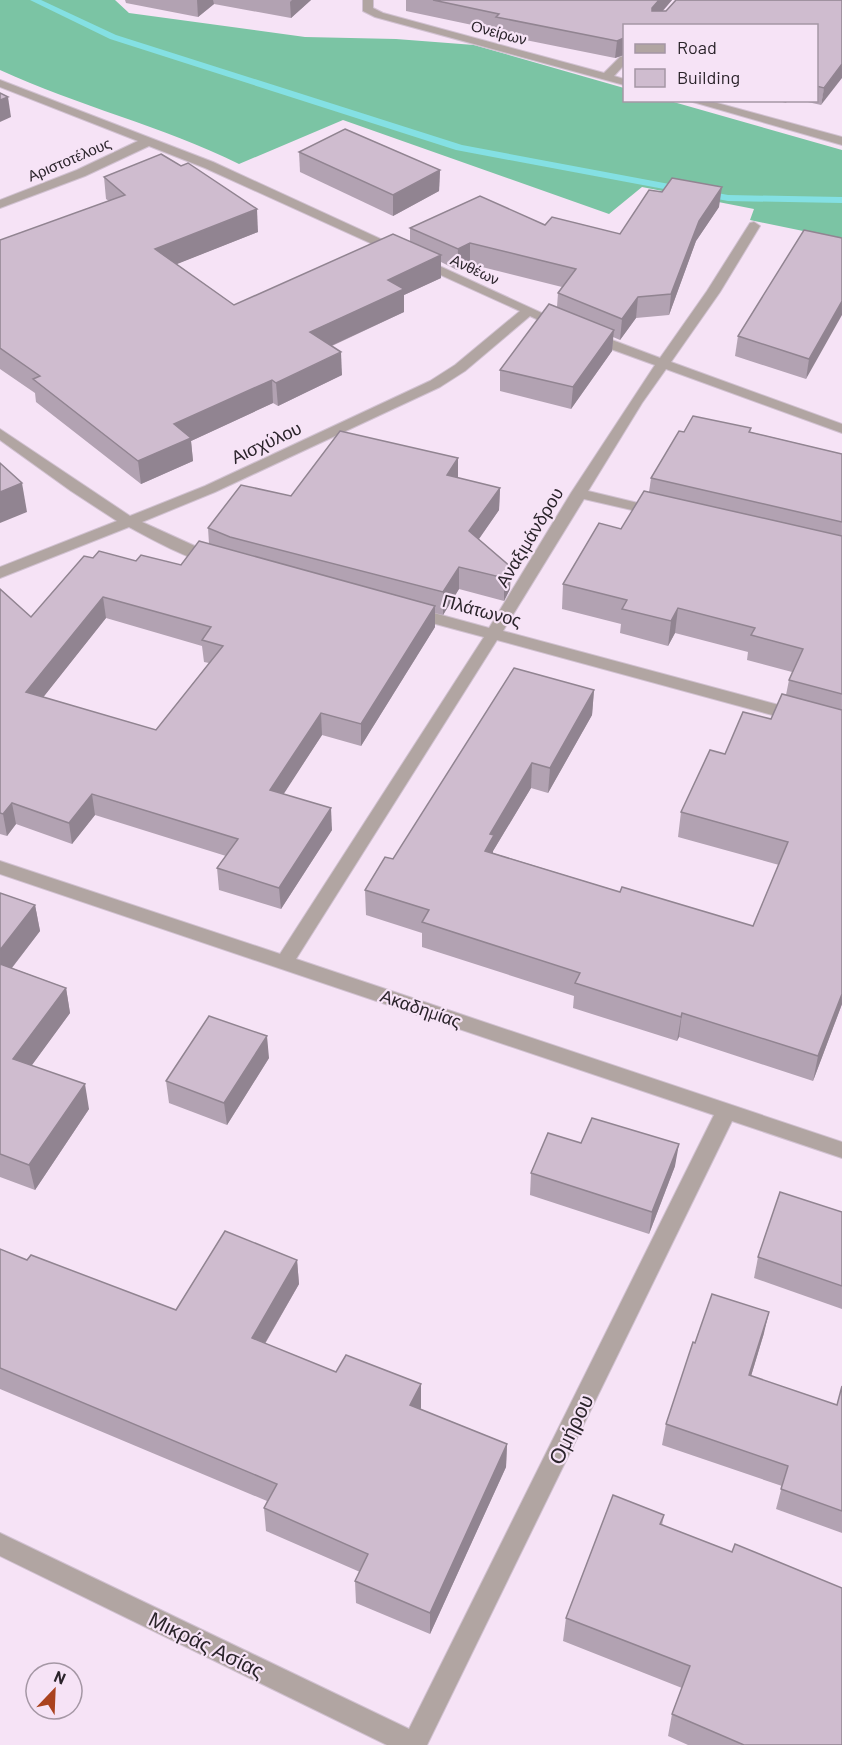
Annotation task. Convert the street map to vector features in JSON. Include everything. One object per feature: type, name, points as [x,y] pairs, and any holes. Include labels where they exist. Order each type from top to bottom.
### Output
[{"type":"street","name":"Ονείρων","points":[[368,4],[379,15],[623,82]]},
{"type":"street","points":[[607,77],[623,60]]},
{"type":"street","name":"Ανθέων","points":[[0,83],[149,141],[262,189],[528,311],[663,364],[842,429]]},
{"type":"street","points":[[698,102],[842,141]]},
{"type":"street","name":"Αριστοτέλους","points":[[0,204],[81,173],[149,141]]},
{"type":"street","name":"Αναξιμάνδρου","points":[[285,962],[494,633],[578,493],[713,292],[754,226]]},
{"type":"street","name":"Αισχύλου","points":[[0,573],[129,522],[272,461],[435,384],[460,368],[528,311]]},
{"type":"street","points":[[0,433],[88,496],[129,522],[183,549],[226,564]]},
{"type":"street","points":[[578,493],[670,514]]},
{"type":"street","name":"Πλάτωνος","points":[[393,607],[842,728]]},
{"type":"street","name":"Ακαδημίας","points":[[0,867],[726,1113],[842,1150]]},
{"type":"street","name":"Ομήρου","points":[[414,1745],[726,1113]]},
{"type":"street","name":"Μικράς Ασίας","points":[[0,1544],[414,1745]]},
{"type":"green space","points":[[0,0],[115,0],[129,13],[305,37],[396,39],[474,45],[623,88],[623,102],[674,102],[842,150],[842,239],[750,220],[754,209],[642,187],[609,214],[343,120],[239,164],[180,138],[59,95],[0,70]]},
{"type":"building","points":[[433,0],[659,0],[652,11],[666,11],[676,0],[842,0],[842,64],[824,88],[818,86],[818,24],[623,24],[623,38],[617,41],[496,17],[499,14]]},
{"type":"building","points":[[0,93],[8,97],[0,100]]},
{"type":"building","points":[[345,129],[440,170],[393,195],[299,152]]},
{"type":"building","points":[[161,154],[181,166],[188,163],[257,209],[155,249],[234,305],[393,234],[441,255],[388,280],[404,289],[310,332],[341,352],[276,383],[272,380],[174,424],[191,438],[138,461],[33,379],[40,376],[0,348],[0,240],[125,195],[104,177]]},
{"type":"building","points":[[672,178],[722,187],[699,221],[671,294],[638,297],[622,319],[558,293],[576,269],[470,243],[458,249],[410,228],[480,196],[545,225],[552,217],[620,234],[649,190],[662,192]]},
{"type":"building","points":[[804,230],[842,238],[842,301],[809,359],[738,336]]},
{"type":"building","points":[[549,304],[614,330],[573,387],[500,370]]},
{"type":"building","points":[[693,416],[751,428],[749,432],[842,454],[842,522],[651,478],[679,431],[684,432]]},
{"type":"building","points":[[340,431],[458,458],[447,475],[500,488],[469,531],[511,567],[504,578],[459,567],[443,592],[230,537],[208,528],[241,485],[291,496]]},
{"type":"building","points":[[0,463],[22,483],[0,492]]},
{"type":"building","points":[[644,491],[842,536],[842,694],[789,680],[803,649],[751,635],[755,628],[678,608],[671,621],[622,609],[627,600],[563,584],[599,523],[621,529]]},
{"type":"building","points":[[199,541],[435,606],[361,724],[321,713],[270,790],[331,808],[279,888],[217,868],[238,839],[92,794],[69,823],[12,803],[3,814],[0,813],[0,589],[31,617],[84,556],[93,558],[99,551],[136,561],[141,555],[181,565]],"holes":[[[103,597],[211,627],[202,640],[223,646],[156,730],[26,692]]]},
{"type":"building","points":[[514,668],[594,690],[550,768],[532,763],[490,834],[494,835],[485,851],[620,892],[622,887],[753,926],[788,842],[681,812],[710,750],[725,754],[743,712],[771,719],[782,694],[842,710],[842,994],[818,1056],[682,1013],[681,1017],[575,983],[580,973],[422,922],[429,910],[365,890],[385,857],[393,859]]},
{"type":"building","points":[[0,893],[35,905],[0,950]]},
{"type":"building","points":[[0,964],[66,988],[13,1059],[85,1084],[29,1165],[0,1154]]},
{"type":"building","points":[[209,1016],[267,1036],[224,1103],[166,1081]]},
{"type":"building","points":[[592,1118],[679,1144],[652,1212],[531,1173],[548,1133],[581,1143]]},
{"type":"building","points":[[780,1192],[842,1212],[842,1286],[758,1257]]},
{"type":"building","points":[[225,1231],[297,1260],[252,1338],[336,1372],[346,1355],[421,1384],[410,1405],[507,1444],[430,1613],[355,1581],[368,1554],[264,1508],[277,1484],[0,1368],[0,1249],[27,1260],[31,1255],[176,1310]]},
{"type":"building","points":[[712,1294],[769,1312],[749,1375],[837,1405],[842,1386],[842,1511],[781,1489],[788,1466],[666,1424],[693,1342],[695,1343]]},
{"type":"building","points":[[613,1495],[664,1515],[660,1524],[732,1552],[735,1544],[842,1588],[842,1745],[744,1745],[672,1714],[690,1666],[566,1618]]},
{"type":"waterway","points":[[34,0],[113,37],[460,148],[728,198],[842,200]]}]
